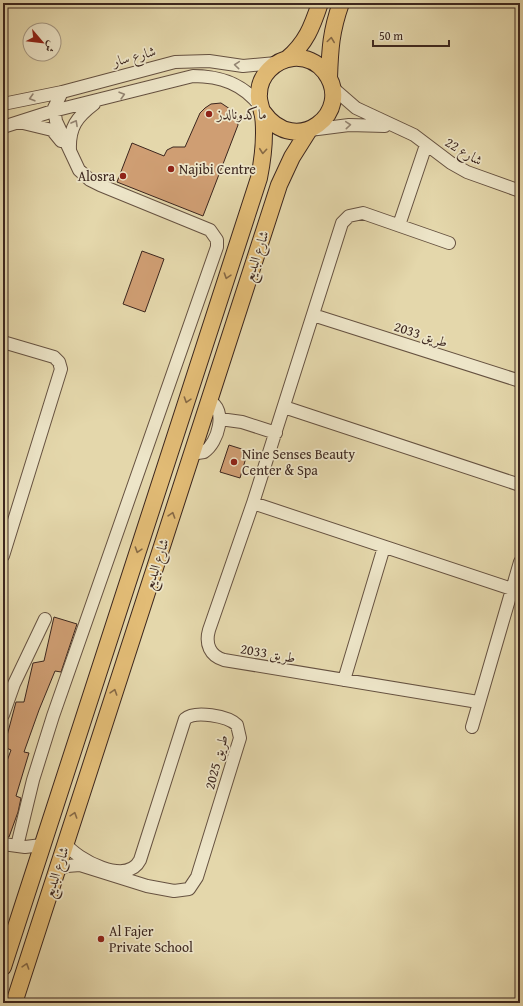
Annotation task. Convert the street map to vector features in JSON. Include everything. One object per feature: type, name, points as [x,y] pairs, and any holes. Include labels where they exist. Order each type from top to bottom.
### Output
[{"type":"main road","points":[[320,3],[308,36],[299,49],[267,72],[261,82],[258,94],[261,109],[269,121],[278,128],[288,132],[309,130],[320,124],[328,113],[333,101],[330,46],[333,27],[341,3]]},
{"type":"main road","points":[[281,61],[299,58],[311,61],[322,68],[331,83]]},
{"type":"main road","name":"شارع البديع","points":[[3,967],[259,178],[264,144],[261,109]]},
{"type":"main road","name":"شارع البديع","points":[[14,1003],[279,185],[292,157],[309,130]]},
{"type":"street","name":"شارع سار","points":[[3,104],[62,92],[175,62],[209,61],[243,66],[281,61]]},
{"type":"street","points":[[3,127],[53,111],[98,101],[181,79],[209,76],[223,79],[239,86],[251,95],[261,109]]},
{"type":"street","name":"شارع 22","points":[[331,83],[356,108],[414,135],[426,145],[467,172],[520,191]]},
{"type":"street","points":[[17,846],[33,780],[53,716],[217,247],[217,240],[210,230],[90,180],[79,170],[71,155],[53,111],[62,92]]},
{"type":"street","points":[[71,155],[70,139],[73,125],[82,113],[98,101]]},
{"type":"street","points":[[18,122],[52,130],[56,133],[71,155]]},
{"type":"street","name":"شارع 22","points":[[309,130],[349,125],[398,127]]},
{"type":"street","points":[[399,225],[426,145]]},
{"type":"street","name":"طريق 2033","points":[[449,243],[363,212],[353,214],[345,219],[253,503],[209,630],[207,643],[209,649],[218,658],[224,660],[478,702]]},
{"type":"street","name":"طريق 2033","points":[[313,315],[520,381]]},
{"type":"street","points":[[3,342],[54,357],[59,362],[61,369],[3,556]]},
{"type":"street","points":[[192,454],[200,454],[208,449],[213,442],[220,419],[218,408],[209,401]]},
{"type":"street","points":[[284,407],[520,484]]},
{"type":"street","points":[[220,419],[242,422],[276,433]]},
{"type":"street","points":[[253,503],[512,589]]},
{"type":"street","points":[[344,680],[384,547]]},
{"type":"street","points":[[472,727],[478,702],[520,562]]},
{"type":"street","points":[[3,715],[28,651],[45,620]]},
{"type":"street","name":"طريق 2025","points":[[56,871],[67,866],[80,865],[146,886],[179,892],[189,888],[195,881],[240,738],[239,729],[234,722],[226,718],[196,714],[185,719],[140,860],[140,871],[146,886]]},
{"type":"street","points":[[3,844],[17,846],[42,845]]},
{"type":"street","points":[[65,844],[72,853],[82,860],[118,872],[131,870],[140,860]]},
{"type":"building","name":"Najibi Centre","points":[[221,103],[236,113],[238,125],[203,216],[117,182],[132,143],[164,156],[167,150],[173,147],[185,147],[200,113],[211,104]]},
{"type":"building","points":[[142,251],[164,259],[145,312],[123,304]]},
{"type":"building","name":"Nine Senses Beauty Center & Spa","points":[[229,445],[248,451],[240,478],[220,472]]},
{"type":"building","points":[[54,617],[77,624],[61,672],[55,671],[24,752],[29,753],[16,796],[21,798],[18,812],[9,837],[3,837],[3,772],[11,750],[4,747],[16,702],[24,702],[33,663],[44,661]]},
{"type":"place","name":"ماكدونالدز","points":[[209,114]]},
{"type":"place","name":"Najibi Centre","points":[[171,169]]},
{"type":"place","name":"Alosra","points":[[123,176]]},
{"type":"place","name":"Nine Senses Beauty Center & Spa","points":[[234,462]]},
{"type":"place","name":"Al Fajer Private School","points":[[101,939]]}]
